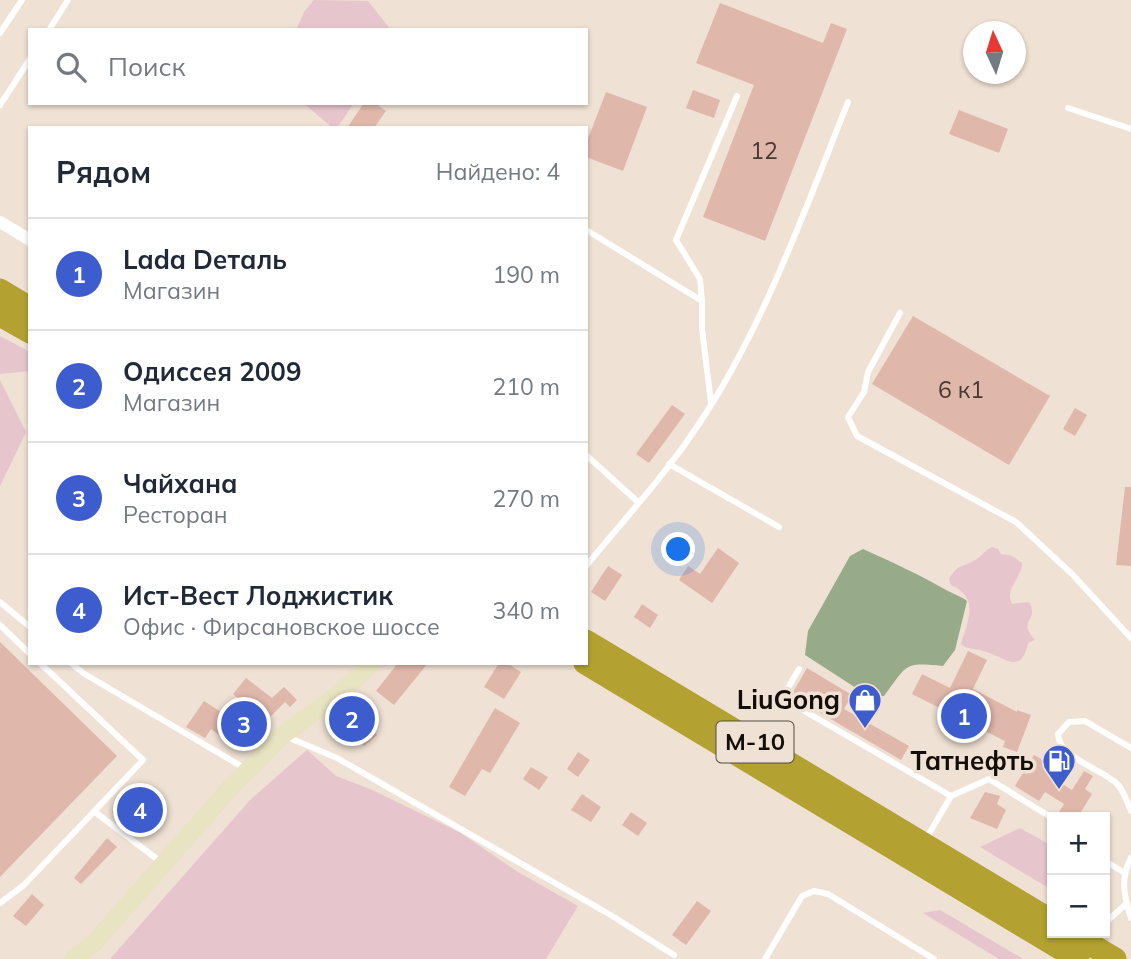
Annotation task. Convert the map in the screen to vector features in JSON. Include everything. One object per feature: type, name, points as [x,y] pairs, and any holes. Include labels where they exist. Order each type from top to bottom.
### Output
[{"type":"highway","points":[[0,290],[28,307]]},
{"type":"highway","points":[[0,315],[28,331]]},
{"type":"highway","name":"М-10","points":[[588,642],[1047,918]]},
{"type":"highway","name":"М-10","points":[[588,665],[1078,959]]},
{"type":"highway","points":[[1080,938],[1115,959]]},
{"type":"main road","points":[[74,959],[94,943],[248,770],[284,736],[340,693],[371,665]]},
{"type":"street","points":[[0,222],[28,239]]},
{"type":"lane","points":[[0,33],[22,0]]},
{"type":"lane","points":[[50,28],[68,0]]},
{"type":"lane","points":[[0,105],[28,62]]},
{"type":"lane","points":[[711,404],[702,329],[700,279],[676,240],[737,96]]},
{"type":"lane","points":[[588,564],[692,434],[744,347],[798,228],[848,103]]},
{"type":"lane","points":[[1068,107],[1131,129]]},
{"type":"lane","points":[[588,231],[702,301]]},
{"type":"lane","points":[[900,313],[868,372],[864,391],[848,417],[857,436],[1016,522],[1072,574],[1131,638]]},
{"type":"lane","points":[[588,457],[638,502]]},
{"type":"lane","points":[[668,464],[779,527]]},
{"type":"lane","points":[[0,602],[28,626]]},
{"type":"lane","points":[[0,625],[28,652]]},
{"type":"lane","points":[[0,903],[24,885],[143,760],[42,665]]},
{"type":"lane","points":[[73,665],[248,770]]},
{"type":"lane","points":[[799,669],[782,698],[951,796]]},
{"type":"lane","points":[[1131,748],[1085,721],[1069,722],[1058,734],[1058,741],[1064,750],[1117,783],[1131,811]]},
{"type":"lane","points":[[284,736],[337,758],[674,955]]},
{"type":"lane","points":[[924,844],[951,796],[989,779],[1047,815]]},
{"type":"lane","points":[[95,812],[163,863]]},
{"type":"lane","points":[[1131,858],[1123,872],[1126,904],[1131,918]]},
{"type":"lane","points":[[1110,864],[1123,872]]},
{"type":"lane","points":[[765,959],[802,896],[814,891],[828,894],[934,959]]},
{"type":"lane","points":[[1110,918],[1126,904]]},
{"type":"shaded area","points":[[314,0],[368,1],[389,28],[297,28],[304,12]]},
{"type":"shaded area","points":[[305,105],[353,105],[338,126],[331,126]]},
{"type":"shaded area","points":[[0,336],[28,351],[28,371],[0,374]]},
{"type":"shaded area","points":[[0,380],[26,432],[0,486]]},
{"type":"shaded area","points":[[992,547],[1022,563],[1010,599],[1012,604],[1029,602],[1032,608],[1028,628],[1035,640],[1028,643],[1025,653],[1016,662],[961,644],[969,618],[969,603],[960,590],[951,585],[949,579],[959,567],[980,557]]},
{"type":"shaded area","points":[[863,549],[967,601],[955,650],[943,666],[920,665],[907,668],[884,696],[870,697],[805,655],[808,631],[850,556]]},
{"type":"shaded area","points":[[307,750],[336,776],[370,789],[459,832],[518,872],[578,906],[546,959],[110,959],[251,799]]},
{"type":"shaded area","points":[[1020,828],[1047,843],[1047,887],[980,847]]},
{"type":"shaded area","points":[[940,910],[1023,959],[999,959],[923,913]]},
{"type":"building","points":[[720,3],[823,43],[831,23],[847,29],[765,241],[703,217],[754,85],[696,63]]},
{"type":"building","points":[[693,90],[720,100],[714,118],[686,108]]},
{"type":"building","points":[[606,92],[647,107],[623,171],[588,158],[588,139]]},
{"type":"building","points":[[363,105],[378,105],[386,111],[375,126],[348,126]]},
{"type":"building","points":[[959,110],[1008,129],[999,153],[949,134]]},
{"type":"building","points":[[913,316],[1050,396],[1009,465],[872,384]]},
{"type":"building","points":[[672,405],[685,414],[649,463],[636,454]]},
{"type":"building","points":[[1075,408],[1087,415],[1075,436],[1063,429]]},
{"type":"building","points":[[1125,487],[1131,487],[1131,566],[1116,565]]},
{"type":"building","points":[[718,548],[739,563],[712,603],[679,580],[688,566],[700,574]]},
{"type":"building","points":[[608,566],[622,575],[605,601],[591,592]]},
{"type":"building","points":[[642,604],[658,615],[650,628],[634,617]]},
{"type":"building","points":[[0,642],[117,756],[0,877]]},
{"type":"building","points":[[968,651],[987,660],[973,689],[1017,712],[1031,715],[1017,752],[1003,747],[1005,741],[912,694],[922,674],[950,688]]},
{"type":"building","points":[[396,665],[426,665],[394,705],[376,691]]},
{"type":"building","points":[[498,665],[510,665],[521,672],[504,699],[484,687]]},
{"type":"building","points":[[807,668],[852,695],[844,709],[909,746],[901,760],[791,696]]},
{"type":"building","points":[[246,678],[272,698],[284,687],[297,700],[290,707],[285,702],[271,716],[259,704],[247,720],[249,722],[231,744],[211,729],[205,738],[186,727],[204,701],[227,716],[240,700],[233,694]]},
{"type":"building","points":[[495,708],[520,723],[490,773],[482,769],[465,796],[449,787]]},
{"type":"building","points":[[356,709],[377,735],[364,746],[349,728],[335,740],[329,732]]},
{"type":"building","points":[[578,752],[590,760],[578,777],[567,769]]},
{"type":"building","points":[[1034,755],[1058,769],[1053,778],[1072,790],[1084,771],[1093,776],[1085,789],[1092,794],[1081,812],[1059,812],[1064,804],[1045,792],[1039,801],[1015,786]]},
{"type":"building","points":[[531,767],[548,777],[539,790],[523,779]]},
{"type":"building","points":[[128,792],[147,808],[131,828],[112,812]]},
{"type":"building","points":[[985,792],[1000,796],[997,804],[1006,810],[997,829],[970,818]]},
{"type":"building","points":[[582,794],[601,807],[591,822],[571,810]]},
{"type":"building","points":[[631,812],[647,823],[638,836],[622,825]]},
{"type":"building","points":[[107,838],[117,847],[81,884],[74,878]]},
{"type":"building","points":[[32,894],[44,905],[26,926],[13,916]]},
{"type":"building","points":[[697,901],[711,911],[686,945],[672,935]]},
{"type":"place","name":"Lada Dеталь","points":[[964,716]]},
{"type":"place","name":"Одиссея 2009","points":[[352,719]]},
{"type":"place","name":"Чайхана","points":[[244,724]]},
{"type":"place","name":"LiuGong","points":[[865,730]]},
{"type":"place","name":"Татнефть","points":[[1059,791]]},
{"type":"place","name":"Ист-Вест Лоджистик","points":[[140,810]]}]
